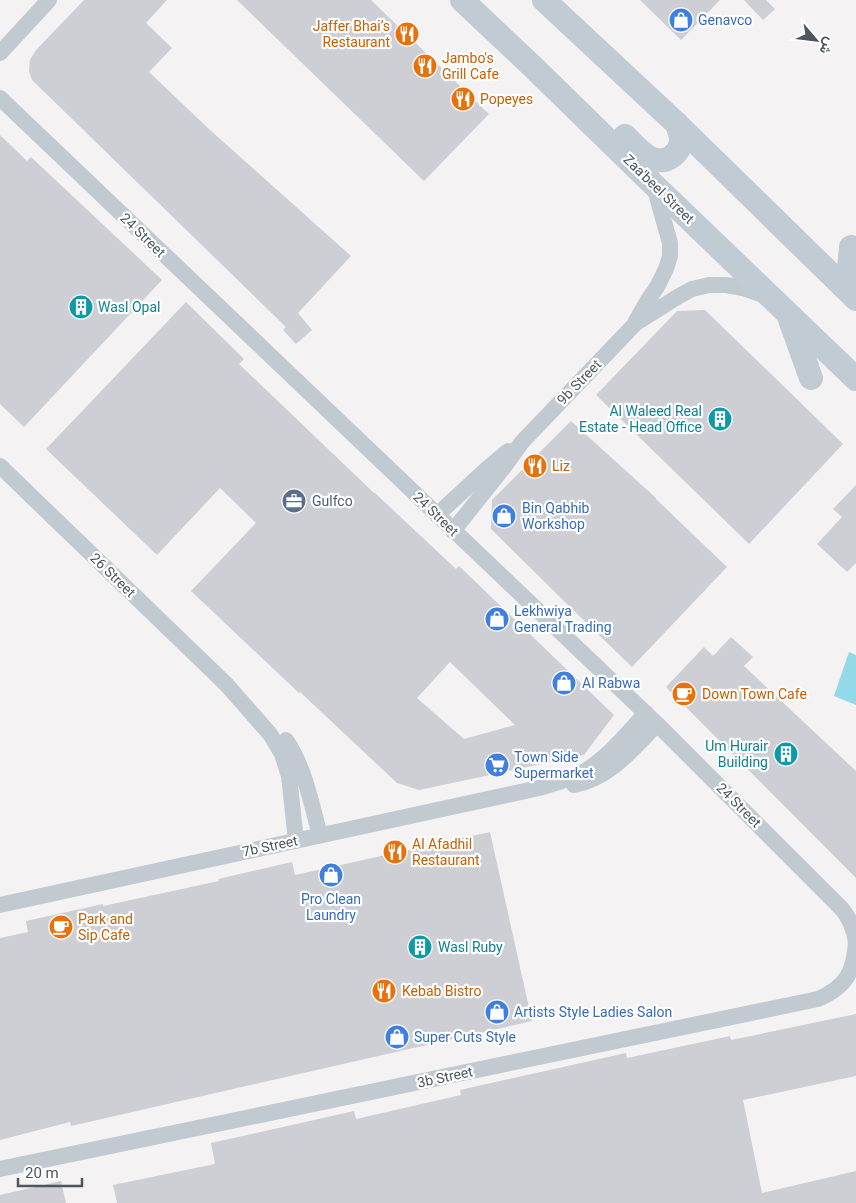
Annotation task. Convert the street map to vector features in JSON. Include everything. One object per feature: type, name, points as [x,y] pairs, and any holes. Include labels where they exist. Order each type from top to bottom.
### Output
[{"type":"main road","name":"Zaa'beel Street","points":[[462,0],[856,379]]},
{"type":"main road","points":[[544,0],[677,124],[852,295]]},
{"type":"main road","points":[[532,66],[548,68],[561,75],[636,147],[656,160],[667,160],[676,153],[681,143],[677,124]]},
{"type":"main road","points":[[851,247],[852,295]]},
{"type":"main road","points":[[780,304],[811,378]]},
{"type":"street","points":[[0,53],[49,0]]},
{"type":"street","name":"24 Street","points":[[0,98],[652,719],[842,909],[854,929],[856,942]]},
{"type":"street","name":"9b Street","points":[[636,323],[641,311],[657,287],[670,256],[670,243],[653,184]]},
{"type":"street","name":"9b Street","points":[[453,531],[522,442],[636,323],[692,289],[709,285],[743,288],[780,304]]},
{"type":"street","name":"9b Street","points":[[437,515],[504,454],[522,442]]},
{"type":"street","name":"26 Street","points":[[0,466],[226,684],[270,734],[282,754],[289,776],[296,841]]},
{"type":"street","name":"26 Street","points":[[226,684],[260,709],[280,731],[289,745],[304,777],[320,835]]},
{"type":"street","name":"7b Street","points":[[0,905],[539,788],[567,780],[590,768],[652,719]]},
{"type":"street","name":"3b Street","points":[[0,1169],[818,998],[831,993],[843,983],[851,970],[856,942]]},
{"type":"water","points":[[849,652],[856,655],[856,705],[834,696]]},
{"type":"building","points":[[84,0],[167,0],[146,23],[172,48],[149,72],[210,130],[351,256],[298,313],[312,330],[296,344],[283,330],[286,327],[32,80],[29,71],[30,60],[36,50]]},
{"type":"building","points":[[237,0],[371,0],[489,114],[424,181]]},
{"type":"building","name":"Genavco","points":[[640,0],[720,0],[681,40]]},
{"type":"building","points":[[744,0],[766,0],[775,9],[763,20]]},
{"type":"building","points":[[0,135],[27,161],[31,157],[162,280],[24,427],[0,404]]},
{"type":"building","points":[[186,302],[244,359],[239,364],[456,569],[459,566],[614,715],[584,755],[419,790],[397,783],[191,591],[256,523],[220,488],[157,555],[46,449]],"holes":[[[450,662],[515,725],[464,739],[417,698]]]},
{"type":"building","name":"Al Waleed Real Estate - Head Office","points":[[705,310],[843,444],[749,544],[596,395],[677,311]]},
{"type":"building","points":[[571,421],[656,498],[727,567],[632,667],[491,529],[492,500]]},
{"type":"building","points":[[856,485],[856,563],[847,572],[817,544],[842,517],[833,509]]},
{"type":"building","name":"Um Hurair Building","points":[[731,637],[753,657],[744,666],[856,771],[856,878],[666,687],[704,647],[713,656]]},
{"type":"building","points":[[490,832],[532,1021],[71,1126],[70,1122],[0,1140],[0,938],[28,932],[26,921],[219,881],[218,879],[292,862],[295,875]]},
{"type":"building","points":[[856,1014],[856,1076],[743,1100],[762,1193],[856,1171],[856,1203],[117,1203],[113,1185],[215,1164],[211,1143],[354,1111],[356,1119],[461,1095],[460,1090],[626,1053],[627,1058],[730,1036],[731,1040]]},
{"type":"building","points":[[61,1181],[66,1203],[0,1203],[0,1195]]},
{"type":"place","name":"Genavco","points":[[681,20]]},
{"type":"place","name":"Jaffer Bhai’s Restaurant","points":[[407,34]]},
{"type":"place","name":"Jambo's Grill Cafe","points":[[425,66]]},
{"type":"place","name":"Popeyes","points":[[463,99]]},
{"type":"place","name":"Wasl Opal","points":[[81,307]]},
{"type":"place","name":"Al Waleed Real Estate - Head Office","points":[[720,419]]},
{"type":"place","name":"Liz","points":[[535,466]]},
{"type":"place","name":"Gulfco","points":[[294,501]]},
{"type":"place","name":"Bin Qabhib Workshop","points":[[504,516]]},
{"type":"place","name":"Lekhwiya General Trading","points":[[497,619]]},
{"type":"place","name":"Al Rabwa","points":[[564,683]]},
{"type":"place","name":"Down Town Cafe","points":[[684,694]]},
{"type":"place","name":"Um Hurair Building","points":[[786,754]]},
{"type":"place","name":"Town Side Supermarket","points":[[497,765]]},
{"type":"place","name":"Al Afadhil Restaurant","points":[[395,852]]},
{"type":"place","name":"Pro Clean Laundry","points":[[331,875]]},
{"type":"place","name":"Park and Sip Cafe","points":[[61,927]]},
{"type":"place","name":"Wasl Ruby","points":[[420,947]]},
{"type":"place","name":"Kebab Bistro","points":[[384,991]]},
{"type":"place","name":"Artists Style Ladies Salon","points":[[497,1012]]},
{"type":"place","name":"Super Cuts Style","points":[[397,1037]]}]
